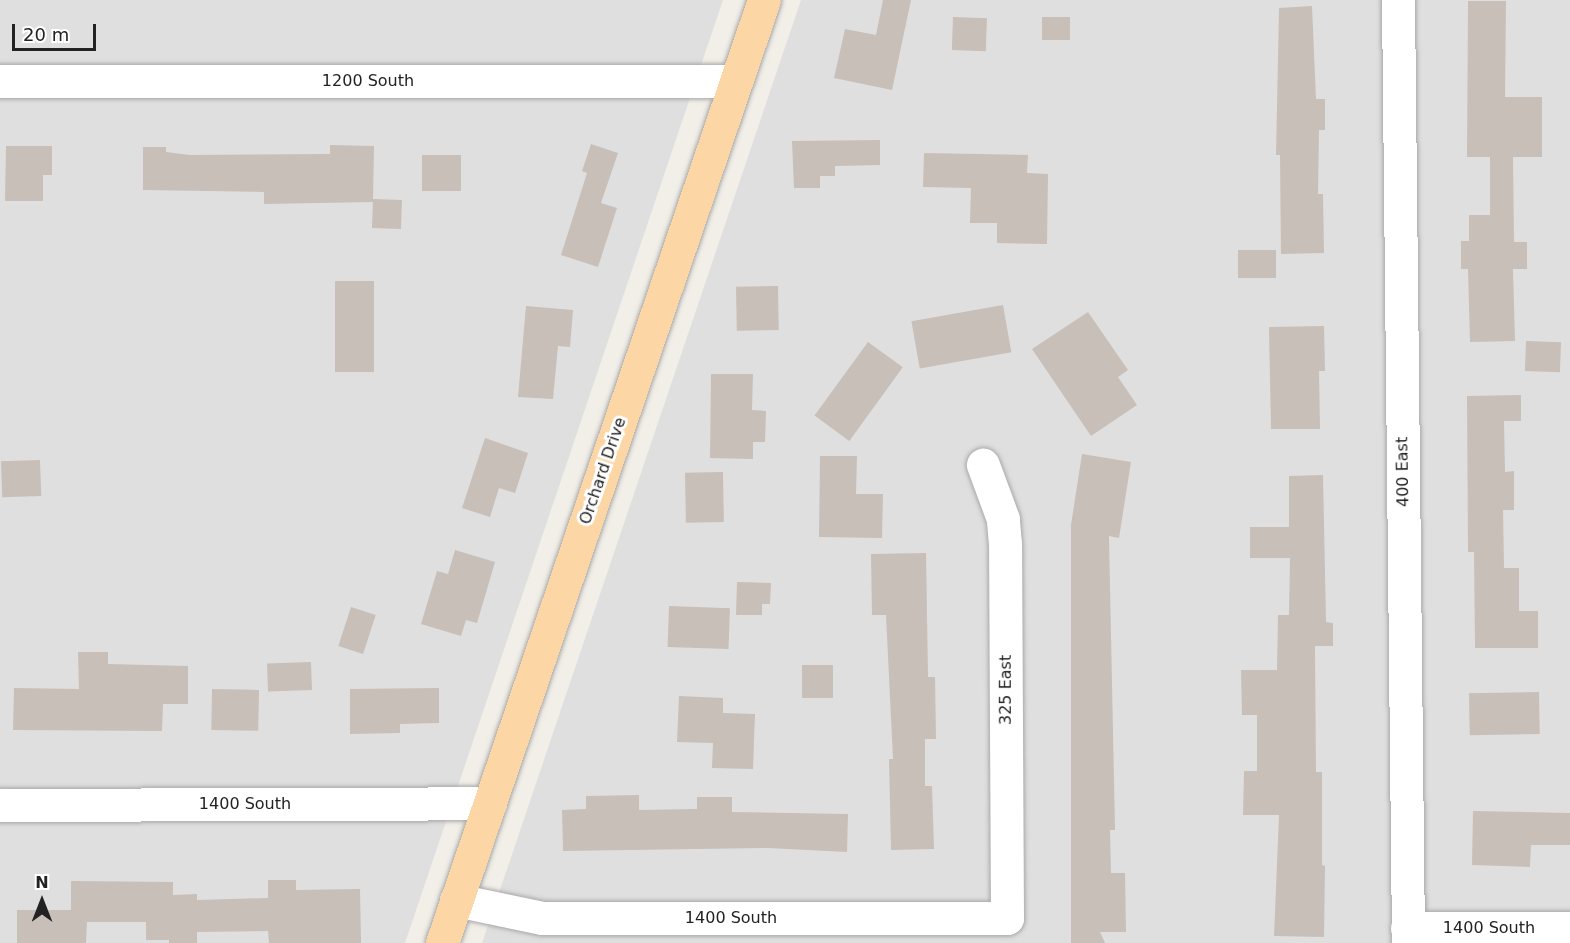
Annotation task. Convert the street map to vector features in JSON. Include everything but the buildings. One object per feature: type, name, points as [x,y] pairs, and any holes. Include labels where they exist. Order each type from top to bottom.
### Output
[{"type":"main road","name":"Orchard Drive","points":[[442,943],[764,0]]},
{"type":"street","name":"400 East","points":[[1398,0],[1408,936]]},
{"type":"street","name":"1200 South","points":[[0,81],[736,81]]},
{"type":"street","name":"325 East","points":[[983,465],[1003,519],[1005,544],[1007,918]]},
{"type":"street","name":"1400 South","points":[[0,805],[490,803]]},
{"type":"street","name":"1400 South","points":[[456,900],[542,918],[1007,918]]},
{"type":"street","name":"1400 South","points":[[1408,936],[1570,928]]},
{"type":"shaded area","points":[[0,0],[723,0],[405,943],[0,943]]},
{"type":"shaded area","points":[[801,0],[1570,0],[1570,943],[482,943]]}]
